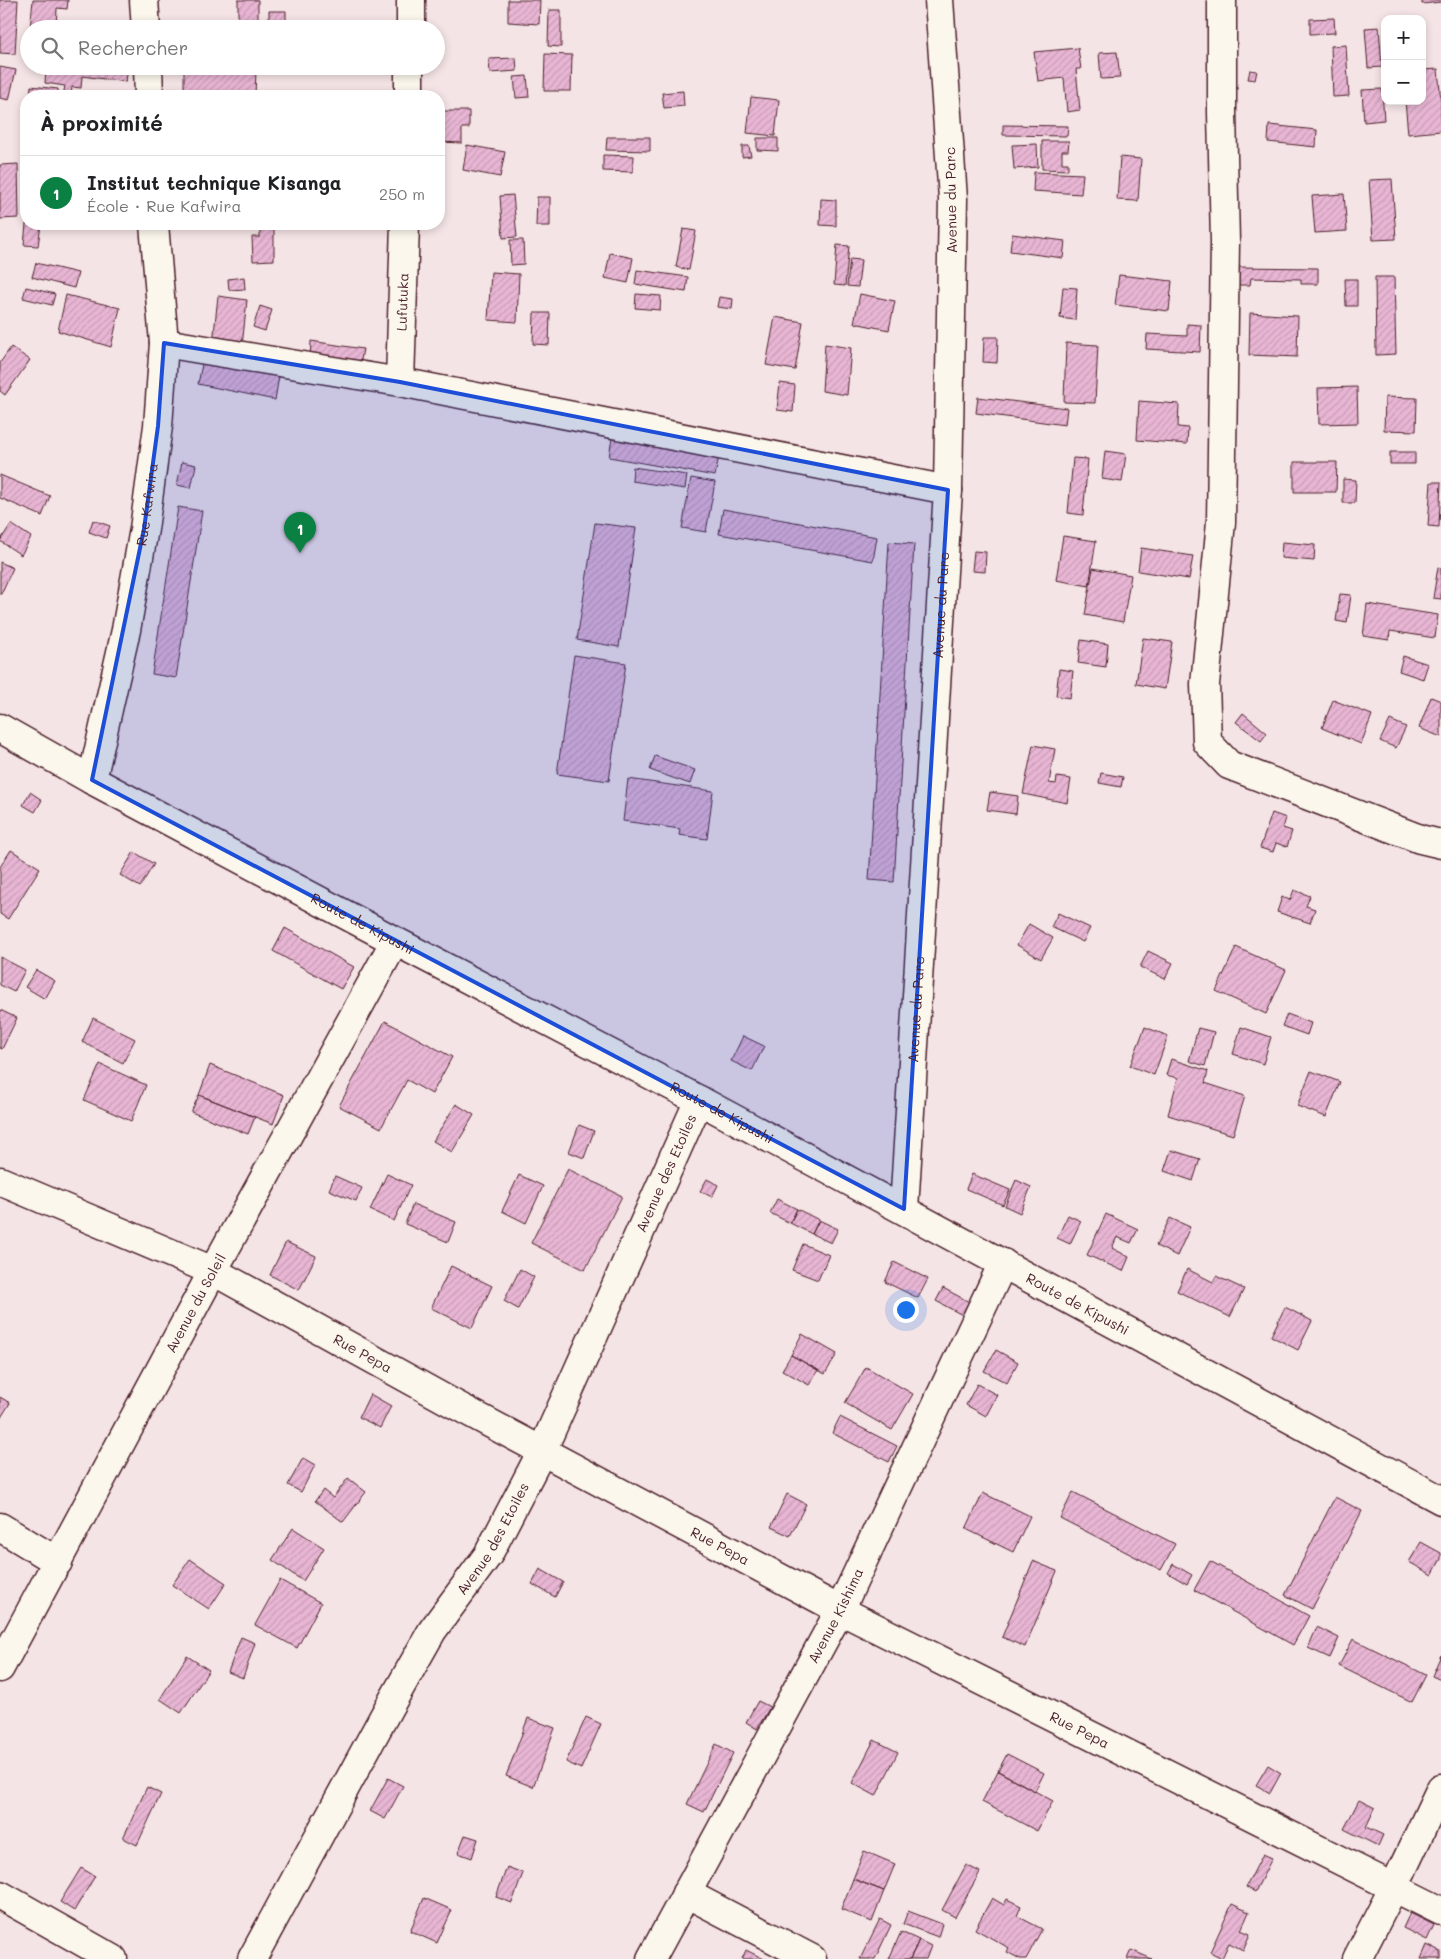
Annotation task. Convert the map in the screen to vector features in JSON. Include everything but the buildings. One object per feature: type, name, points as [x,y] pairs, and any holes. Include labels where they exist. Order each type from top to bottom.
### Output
[{"type":"street","points":[[144,0],[145,20]]},
{"type":"street","points":[[410,20],[411,0]]},
{"type":"street","name":"Avenue du Parc","points":[[904,1209],[948,490],[953,199],[939,0]]},
{"type":"street","points":[[1222,0],[1224,242],[1221,522],[1205,684],[1206,742],[1228,765],[1420,840],[1441,844]]},
{"type":"street","points":[[148,75],[149,90]]},
{"type":"street","points":[[409,75],[409,90]]},
{"type":"street","name":"Rue Kafwira","points":[[92,780],[126,630],[144,529],[158,426],[164,343],[155,230]]},
{"type":"street","name":"Lufutuka","points":[[400,382],[405,230]]},
{"type":"street","points":[[164,343],[400,382],[948,490]]},
{"type":"street","name":"Route de Kipushi","points":[[0,728],[92,780],[904,1209],[1441,1500]]},
{"type":"street","name":"Avenue du Soleil","points":[[0,1668],[212,1271],[395,941]]},
{"type":"street","name":"Avenue des Etoiles","points":[[252,1959],[432,1631],[488,1555],[542,1451],[699,1100]]},
{"type":"street","name":"Rue Pepa","points":[[0,1181],[212,1271],[542,1451],[840,1610],[1441,1910]]},
{"type":"street","name":"Avenue Kishima","points":[[651,1959],[840,1610],[1003,1263]]},
{"type":"street","points":[[0,1527],[58,1562]]},
{"type":"street","points":[[1357,1959],[1441,1788]]},
{"type":"street","points":[[686,1893],[812,1959]]},
{"type":"street","points":[[0,1895],[113,1959]]},
{"type":"highlighted area","points":[[164,343],[400,382],[948,490],[904,1209],[699,1100],[92,780],[144,529],[158,426]]},
{"type":"place","name":"Institut technique Kisanga","points":[[300,553]]}]
